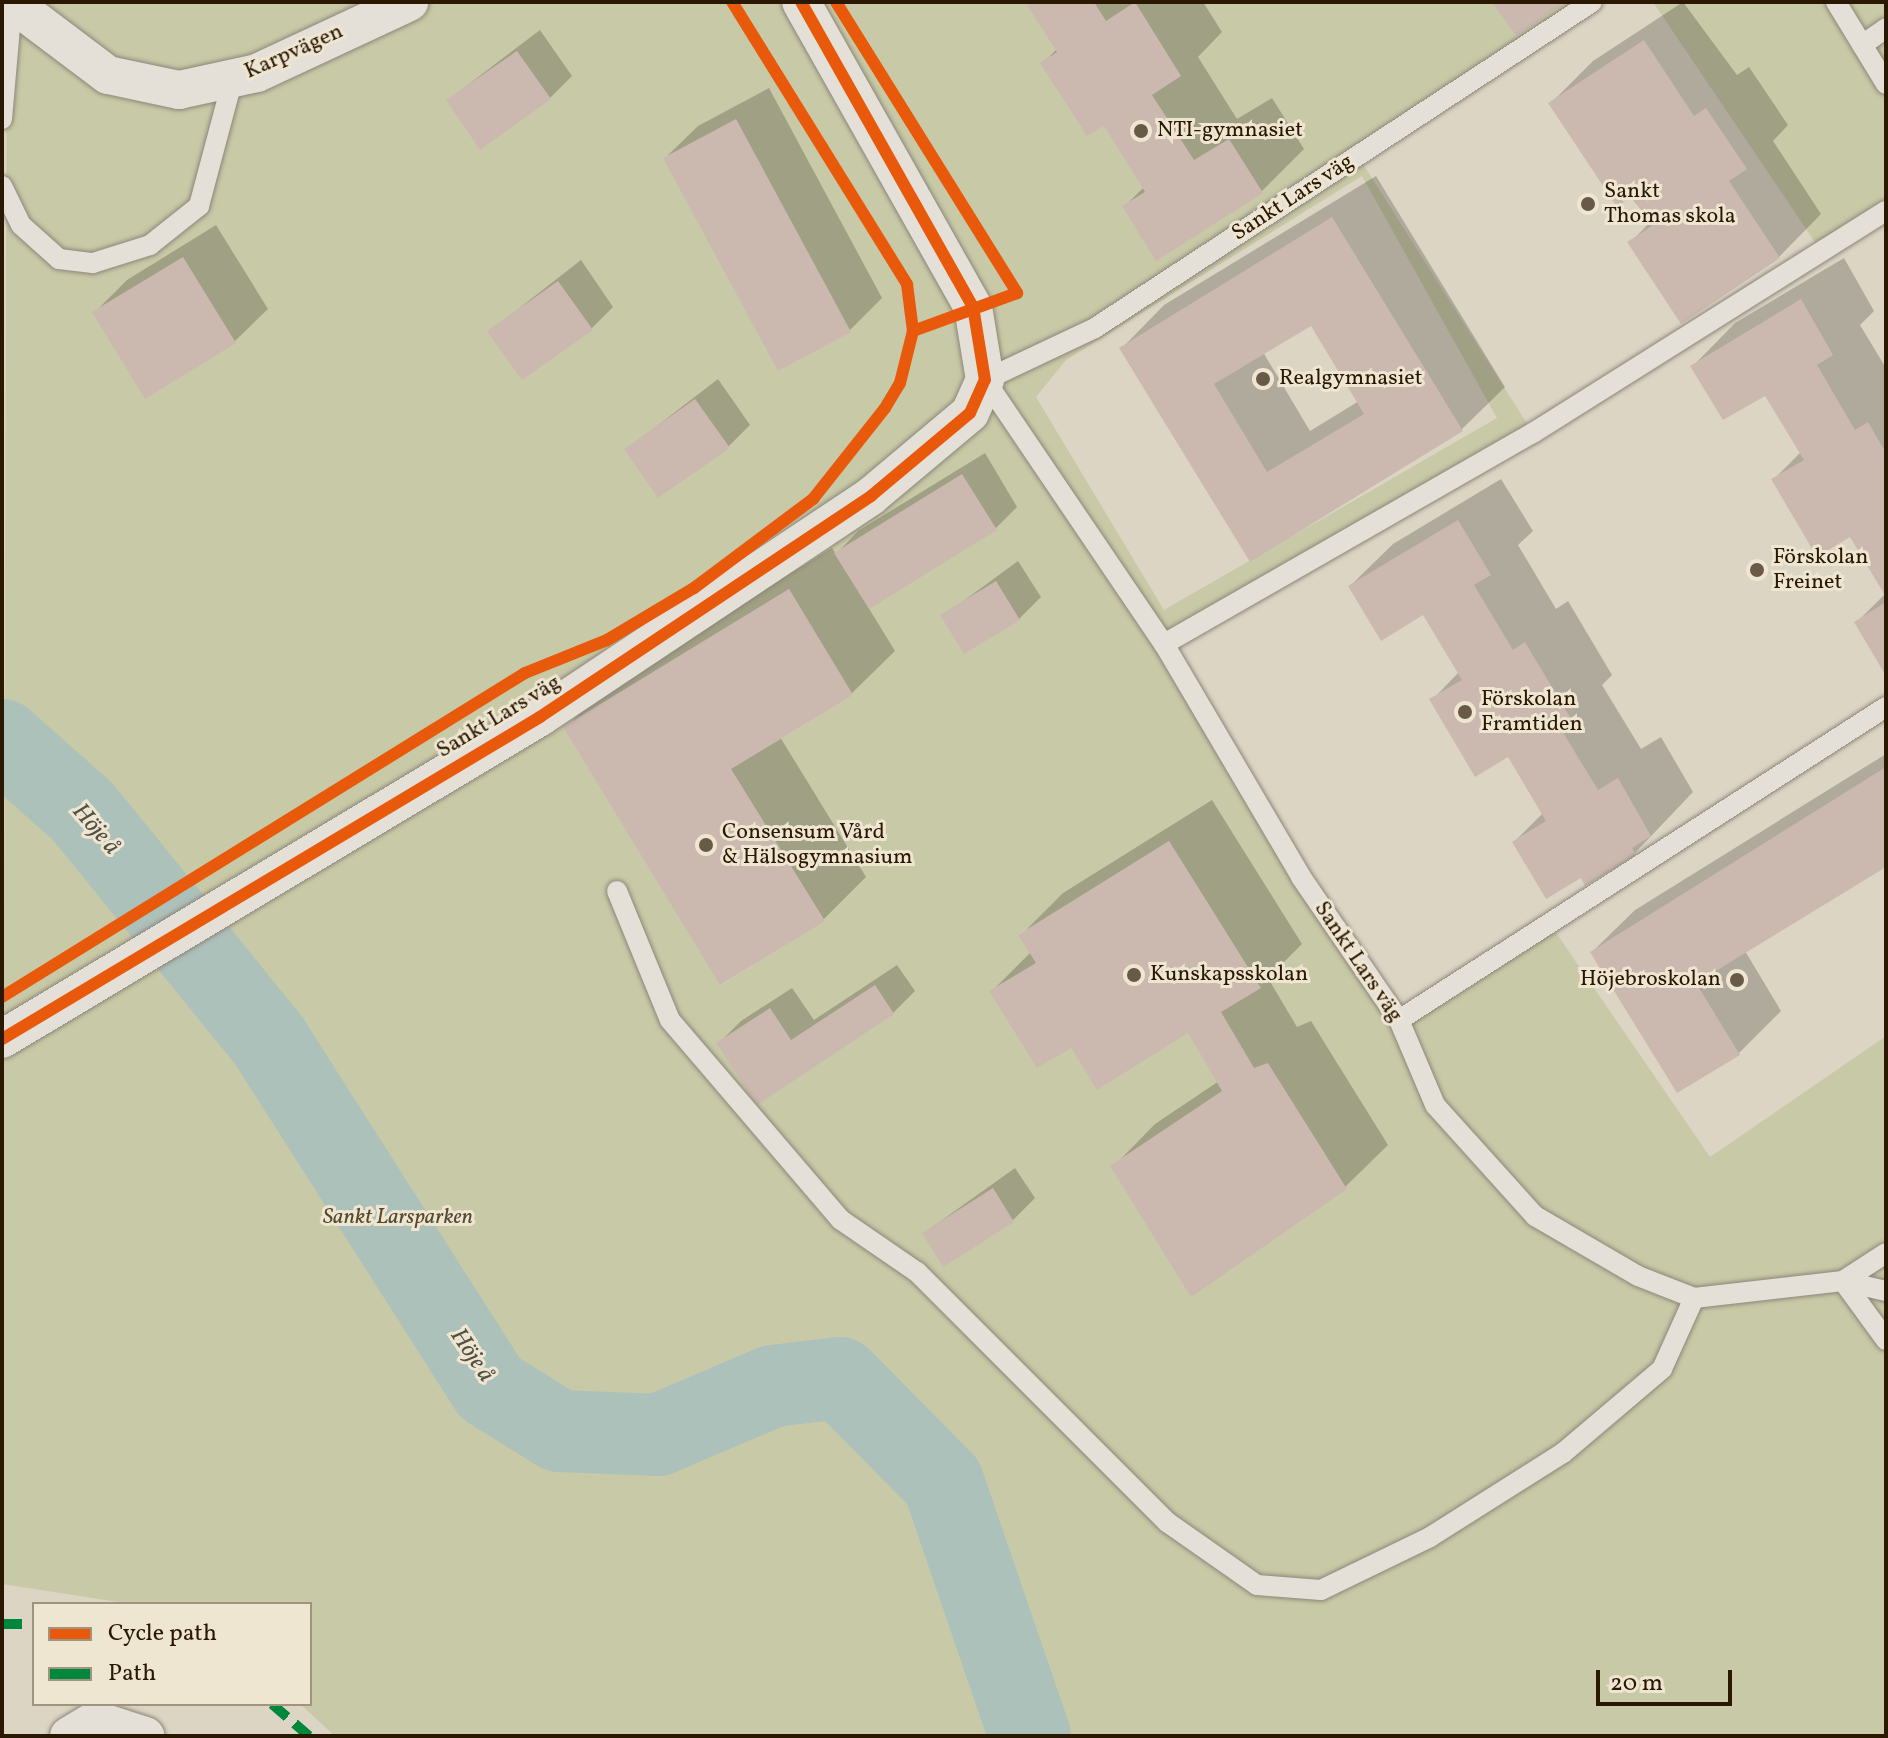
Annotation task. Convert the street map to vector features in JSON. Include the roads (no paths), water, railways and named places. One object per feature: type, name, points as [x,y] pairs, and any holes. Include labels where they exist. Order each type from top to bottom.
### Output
[{"type":"street","name":"Karpvägen","points":[[12,4],[108,75],[179,90],[233,78],[409,2]]},
{"type":"street","name":"Sankt Lars väg","points":[[2,1039],[540,717],[871,496],[942,443],[970,413],[985,380],[973,307],[801,2]]},
{"type":"street","points":[[69,1736],[96,1720],[145,1736]]},
{"type":"lane","name":"Sankt Lars väg","points":[[1592,2],[1095,328],[985,380],[1164,644],[1301,877],[1399,1020],[1435,1105],[1535,1216],[1638,1276],[1694,1298],[1843,1281],[1886,1253]]},
{"type":"lane","points":[[1836,2],[1886,84]]},
{"type":"lane","points":[[2,119],[12,4]]},
{"type":"lane","points":[[1862,45],[1886,28]]},
{"type":"lane","points":[[2,186],[21,225],[59,259],[93,263],[150,245],[199,206],[233,78]]},
{"type":"lane","points":[[1164,644],[1533,433],[1886,211]]},
{"type":"lane","points":[[1399,1020],[1886,707]]},
{"type":"lane","points":[[617,891],[670,1020],[841,1220],[917,1272],[1167,1522],[1257,1585],[1321,1590],[1430,1537],[1563,1453],[1662,1369],[1694,1298]]},
{"type":"lane","points":[[1843,1281],[1886,1291]]},
{"type":"lane","points":[[1843,1281],[1886,1340]]},
{"type":"waterway","name":"Höje å","points":[[2,740],[83,812],[269,1041],[490,1388],[559,1431],[658,1435],[773,1386],[840,1378],[943,1482],[1030,1736]]},
{"type":"place","name":"NTI-gymnasiet","points":[[1141,131]]},
{"type":"place","name":"Sankt Thomas skola","points":[[1588,204]]},
{"type":"place","name":"Realgymnasiet","points":[[1263,379]]},
{"type":"place","name":"Förskolan Freinet","points":[[1757,570]]},
{"type":"place","name":"Förskolan Framtiden","points":[[1465,712]]},
{"type":"place","name":"Consensum Vård & Hälsogymnasium","points":[[706,845]]},
{"type":"place","name":"Kunskapsskolan","points":[[1134,975]]},
{"type":"place","name":"Höjebroskolan","points":[[1737,980]]},
{"type":"park label","name":"Sankt Larsparken","points":[[398,1218]]}]
